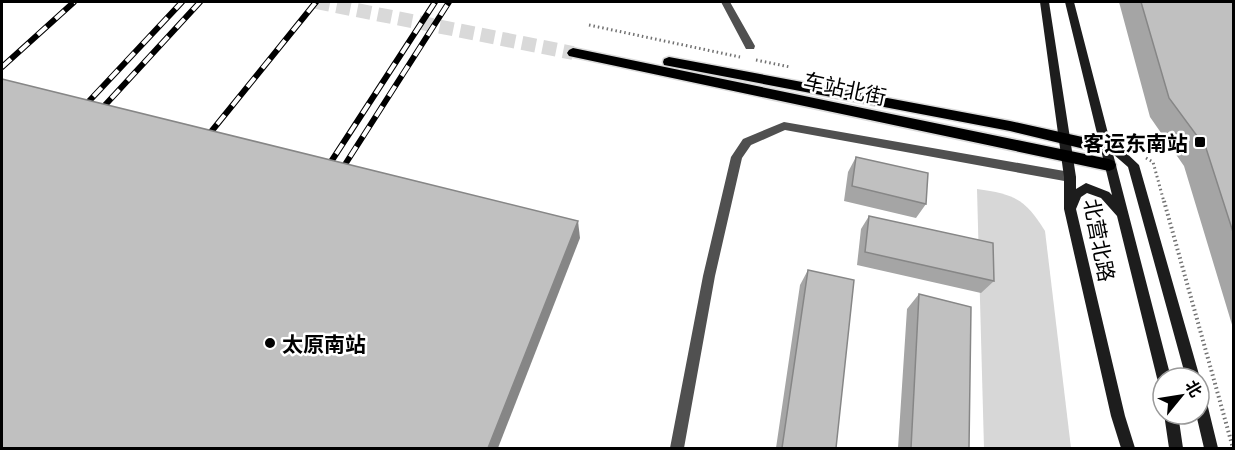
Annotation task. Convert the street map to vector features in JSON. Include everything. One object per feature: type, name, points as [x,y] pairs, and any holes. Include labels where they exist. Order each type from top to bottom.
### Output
[{"type":"main road","name":"北营北路","points":[[1044,2],[1070,177],[1070,209],[1118,416],[1128,448]]},
{"type":"main road","name":"北营北路","points":[[1069,2],[1161,366]]},
{"type":"main road","name":"车站北街","points":[[1064,139],[1010,126],[574,49],[1109,165]]},
{"type":"main road","points":[[1064,139],[1117,151],[1133,165],[1190,366]]},
{"type":"main road","points":[[1070,209],[1077,194],[1086,188],[1105,195],[1123,216]]},
{"type":"main road","points":[[1173,426],[1176,448]]},
{"type":"main road","points":[[1207,426],[1210,448]]},
{"type":"street","points":[[726,2],[750,46]]},
{"type":"street","points":[[677,448],[709,276],[737,157],[747,142],[784,126],[1070,177]]},
{"type":"shaded area","points":[[977,189],[1000,193],[1017,200],[1031,212],[1045,231],[1071,448],[984,448]]},
{"type":"building","points":[[1141,2],[1233,2],[1233,232],[1206,148],[1169,98]]},
{"type":"building","name":"太原南站","points":[[2,79],[578,221],[488,448],[2,448]]},
{"type":"building","points":[[856,157],[928,173],[926,204],[852,186]]},
{"type":"building","points":[[869,216],[993,243],[994,281],[865,252]]},
{"type":"building","points":[[808,270],[854,280],[836,448],[782,448]]},
{"type":"building","points":[[919,294],[971,307],[969,448],[911,448]]},
{"type":"tunnel","points":[[316,2],[573,53]]},
{"type":"railway","points":[[2,67],[74,2]]},
{"type":"railway","points":[[77,114],[182,2]]},
{"type":"railway","points":[[95,116],[200,2]]},
{"type":"railway","points":[[202,143],[316,2]]},
{"type":"railway","points":[[323,174],[435,2]]},
{"type":"railway","points":[[337,177],[449,2]]},
{"type":"place","name":"客运东南站","points":[[1200,142]]},
{"type":"place","name":"太原南站","points":[[270,343]]}]
